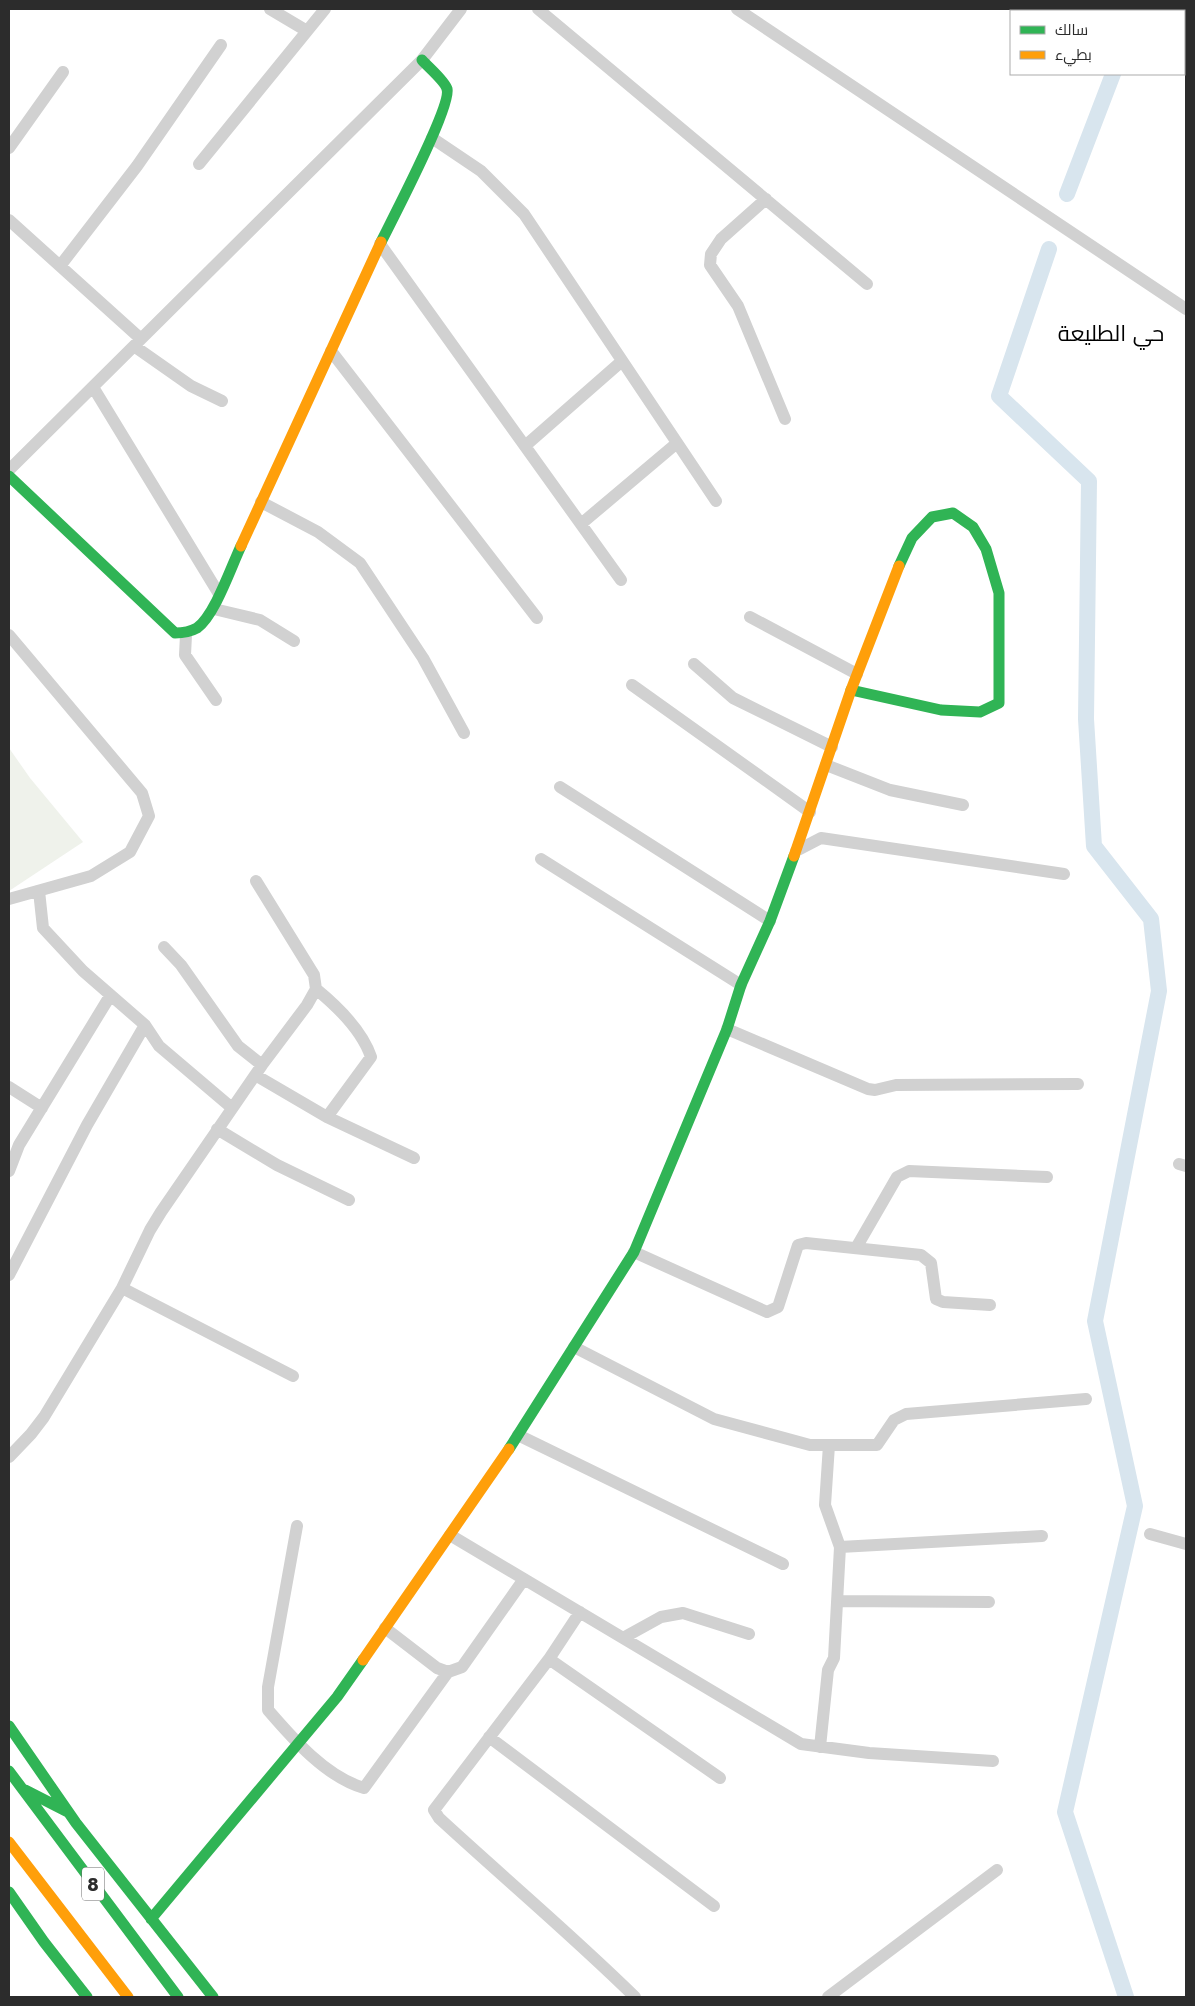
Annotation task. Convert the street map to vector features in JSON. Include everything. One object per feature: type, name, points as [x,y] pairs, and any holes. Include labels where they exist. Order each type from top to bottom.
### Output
[{"type":"main road","points":[[10,467],[175,633],[186,634],[198,628],[214,609],[219,594],[380,244],[432,138],[448,96],[447,88],[422,60]]},
{"type":"main road","points":[[151,1919],[337,1697],[518,1436],[634,1252],[727,1029],[741,985],[770,921],[810,812],[851,690],[896,572],[912,538],[932,517],[954,513],[973,527],[986,549],[1000,593],[999,702],[980,712],[941,710],[851,690]]},
{"type":"main road","points":[[9,1726],[68,1812],[213,1997]]},
{"type":"main road","name":"8","points":[[9,1771],[178,1997]]},
{"type":"main road","points":[[20,1787],[68,1812]]},
{"type":"main road","name":"8","points":[[9,1842],[128,1997]]},
{"type":"main road","points":[[9,1859],[28,1868]]},
{"type":"main road","points":[[9,1892],[44,1942],[87,1997]]},
{"type":"street","points":[[270,9],[307,31]]},
{"type":"street","points":[[198,164],[325,9]]},
{"type":"street","points":[[10,467],[422,60],[461,9]]},
{"type":"street","points":[[538,9],[867,284]]},
{"type":"street","points":[[737,9],[1186,309]]},
{"type":"street","points":[[60,266],[137,166],[221,44]]},
{"type":"street","points":[[9,148],[64,72]]},
{"type":"street","points":[[432,138],[481,171],[524,214],[716,501]]},
{"type":"street","points":[[766,199],[721,239],[711,254],[710,265],[738,306],[786,419]]},
{"type":"street","points":[[9,220],[60,266],[137,342],[191,386],[222,400]]},
{"type":"street","points":[[380,244],[620,580]]},
{"type":"street","points":[[331,352],[537,618]]},
{"type":"street","points":[[525,446],[622,361]]},
{"type":"street","points":[[93,386],[219,594]]},
{"type":"street","points":[[581,524],[677,443]]},
{"type":"street","points":[[261,502],[318,532],[360,563],[423,658],[464,733]]},
{"type":"street","points":[[214,609],[260,620],[294,641]]},
{"type":"street","points":[[750,617],[857,674]]},
{"type":"street","points":[[186,634],[185,655],[216,700]]},
{"type":"street","points":[[9,635],[142,793],[149,816],[130,852],[91,876],[9,899]]},
{"type":"street","points":[[694,664],[733,698],[832,747]]},
{"type":"street","points":[[632,685],[810,812]]},
{"type":"street","points":[[826,764],[890,790],[962,804]]},
{"type":"street","points":[[560,787],[770,921]]},
{"type":"street","points":[[796,851],[821,838],[1064,874]]},
{"type":"street","points":[[541,859],[741,985]]},
{"type":"street","points":[[9,1456],[31,1434],[44,1416],[122,1288],[157,1218],[258,1070],[307,1006],[316,989],[314,975],[256,881]]},
{"type":"street","points":[[39,891],[43,928],[83,971],[145,1025],[159,1046],[232,1108]]},
{"type":"street","points":[[164,947],[182,965],[238,1046],[258,1070],[327,1117],[414,1158]]},
{"type":"street","points":[[316,989],[338,1006],[367,1046],[371,1058],[327,1117]]},
{"type":"street","points":[[9,1171],[19,1145],[110,996]]},
{"type":"street","points":[[9,1275],[87,1125],[145,1025]]},
{"type":"street","points":[[727,1029],[868,1089],[875,1090],[896,1085],[1078,1084]]},
{"type":"street","points":[[9,1087],[42,1108]]},
{"type":"street","points":[[217,1129],[277,1165],[350,1200]]},
{"type":"street","points":[[856,1248],[897,1177],[909,1171],[1047,1177]]},
{"type":"street","points":[[634,1252],[766,1312],[778,1307],[798,1245],[806,1243],[921,1255],[930,1263],[936,1298],[943,1302],[990,1305]]},
{"type":"street","points":[[122,1288],[294,1376]]},
{"type":"street","points":[[574,1347],[714,1419],[810,1445],[877,1445],[894,1420],[906,1414],[1086,1399]]},
{"type":"street","points":[[518,1436],[783,1564]]},
{"type":"street","points":[[820,1746],[828,1670],[834,1658],[840,1547],[825,1505],[829,1445]]},
{"type":"street","points":[[297,1526],[268,1687],[268,1710],[297,1744],[348,1783],[364,1788],[448,1672],[462,1667],[524,1579]]},
{"type":"street","points":[[1150,1534],[1186,1544]]},
{"type":"street","points":[[450,1535],[801,1744],[869,1752],[993,1761]]},
{"type":"street","points":[[840,1547],[1042,1536]]},
{"type":"street","points":[[837,1601],[989,1602]]},
{"type":"street","points":[[580,1612],[549,1659],[434,1810],[439,1818],[588,1951],[635,1997]]},
{"type":"street","points":[[623,1638],[661,1617],[683,1613],[749,1634]]},
{"type":"street","points":[[385,1628],[437,1668],[448,1672]]},
{"type":"street","points":[[549,1659],[720,1778]]},
{"type":"street","points":[[490,1737],[714,1906]]},
{"type":"street","points":[[828,1997],[996,1870]]},
{"type":"shaded area","points":[[9,748],[30,778],[83,842],[9,891]]},
{"type":"waterway","points":[[1067,194],[1113,75]]},
{"type":"waterway","points":[[1049,249],[999,396],[1089,481],[1086,719],[1094,846],[1151,919],[1159,991],[1095,1321],[1135,1506],[1065,1812],[1126,1997]]},
{"type":"traffic: fast","points":[[381,242],[431,139],[446,99],[446,86],[422,60]]},
{"type":"traffic: fast","points":[[9,476],[175,633],[192,630],[204,622],[222,590],[241,546]]},
{"type":"traffic: fast","points":[[851,690],[941,710],[980,712],[999,703],[999,593],[986,549],[973,527],[953,513],[932,517],[912,538],[899,566]]},
{"type":"traffic: fast","points":[[509,1449],[634,1252],[727,1029],[741,985],[770,921],[794,856]]},
{"type":"traffic: fast","points":[[151,1919],[337,1697],[363,1660]]},
{"type":"traffic: fast","points":[[9,1726],[76,1823],[213,1997]]},
{"type":"traffic: fast","points":[[9,1771],[178,1997]]},
{"type":"traffic: fast","points":[[25,1790],[68,1812]]},
{"type":"traffic: fast","points":[[9,1892],[44,1942],[87,1997]]},
{"type":"traffic: slow","points":[[241,546],[381,242]]},
{"type":"traffic: slow","points":[[794,856],[851,690],[899,566]]},
{"type":"traffic: slow","points":[[363,1660],[509,1449]]},
{"type":"traffic: slow","points":[[9,1842],[128,1997]]},
{"type":"district","name":"حي الطليعة","points":[[1111,333]]}]
